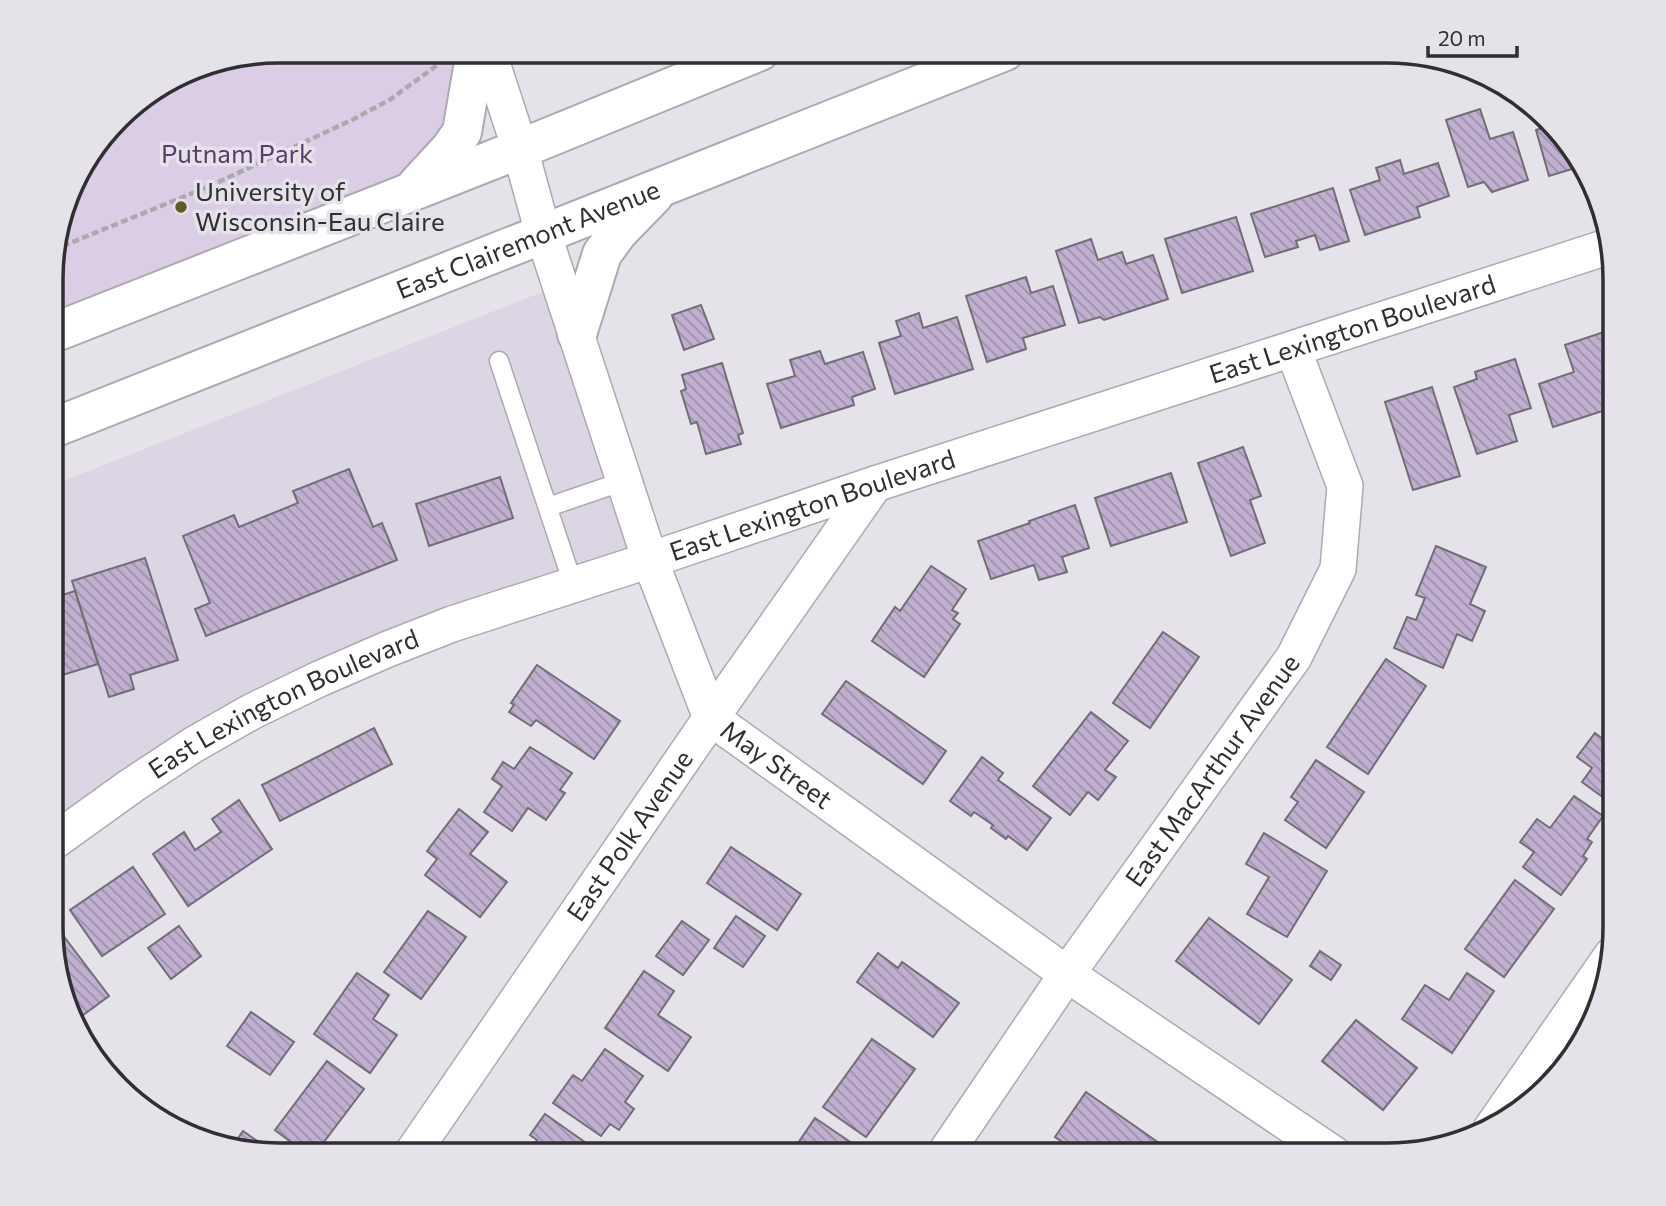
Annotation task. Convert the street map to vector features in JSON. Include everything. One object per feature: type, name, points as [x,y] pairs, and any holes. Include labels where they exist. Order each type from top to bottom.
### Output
[{"type":"main road","points":[[411,192],[462,132],[478,63]]},
{"type":"main road","points":[[63,328],[520,149],[731,63]]},
{"type":"main road","name":"East Clairemont Avenue","points":[[63,424],[975,63]]},
{"type":"main road","points":[[577,334],[601,254],[618,232],[663,186]]},
{"type":"street","name":"May Street","points":[[485,63],[520,149],[543,233],[650,560],[711,718],[1067,974],[1317,1143]]},
{"type":"street","name":"East Lexington Boulevard","points":[[63,834],[193,745],[251,712],[319,679],[452,624],[874,484],[1601,249]]},
{"type":"street","name":"East MacArthur Avenue","points":[[952,1143],[1067,974],[1294,657],[1338,569],[1345,486],[1293,349]]},
{"type":"street","name":"East Polk Avenue","points":[[419,1143],[874,484]]},
{"type":"street","points":[[1506,1108],[1598,976]]},
{"type":"lane","points":[[499,361],[573,584]]},
{"type":"lane","points":[[548,507],[624,481]]},
{"type":"path","points":[[66,245],[210,186],[342,125],[391,99],[440,63]]},
{"type":"shaded area","points":[[560,285],[650,560],[388,649],[63,836],[63,481]]},
{"type":"green space","name":"Putnam Park","points":[[279,63],[481,63],[411,192],[63,316],[65,251],[70,223],[79,196],[99,159],[126,126],[148,108],[183,85],[210,74],[251,65]]},
{"type":"building","points":[[1480,109],[1490,139],[1513,132],[1528,180],[1492,192],[1484,182],[1468,187],[1446,120]]},
{"type":"building","points":[[1542,128],[1573,169],[1549,176],[1536,130]]},
{"type":"building","points":[[1400,160],[1404,174],[1438,163],[1449,196],[1417,207],[1420,217],[1365,235],[1350,190],[1380,180],[1376,168]]},
{"type":"building","points":[[1333,188],[1349,241],[1320,250],[1315,235],[1296,241],[1298,247],[1265,257],[1251,214]]},
{"type":"building","points":[[1236,217],[1253,271],[1182,293],[1165,239]]},
{"type":"building","points":[[1091,239],[1098,260],[1122,252],[1126,264],[1153,255],[1168,299],[1104,320],[1100,317],[1079,323],[1056,251]]},
{"type":"building","points":[[1026,277],[1031,293],[1053,286],[1065,325],[1023,338],[1026,349],[987,362],[966,296]]},
{"type":"building","points":[[701,305],[714,339],[684,350],[672,315]]},
{"type":"building","points":[[919,313],[923,328],[957,317],[973,369],[895,394],[879,343],[901,336],[896,321]]},
{"type":"building","points":[[1603,332],[1603,411],[1553,427],[1539,384],[1574,372],[1565,345]]},
{"type":"building","points":[[820,351],[825,364],[863,352],[875,389],[852,397],[854,405],[781,428],[767,384],[795,376],[790,360]]},
{"type":"building","points":[[1515,359],[1531,408],[1509,415],[1517,441],[1477,454],[1454,387],[1477,379],[1475,372]]},
{"type":"building","points":[[722,363],[743,433],[738,435],[741,444],[706,454],[697,422],[691,424],[681,391],[686,389],[682,375]]},
{"type":"building","points":[[1432,387],[1460,476],[1413,490],[1385,402]]},
{"type":"building","points":[[1243,447],[1261,496],[1250,500],[1265,543],[1231,556],[1198,463]]},
{"type":"building","points":[[349,469],[373,527],[382,523],[397,560],[206,636],[195,609],[210,603],[183,536],[234,515],[239,527],[298,503],[293,491]]},
{"type":"building","points":[[1171,473],[1187,522],[1111,546],[1095,498]]},
{"type":"building","points":[[500,477],[513,518],[429,546],[416,504]]},
{"type":"building","points":[[1075,505],[1089,548],[1062,557],[1067,572],[1039,580],[1034,565],[991,579],[978,541]]},
{"type":"building","points":[[1436,546],[1486,567],[1470,604],[1485,611],[1472,641],[1457,634],[1443,668],[1394,648],[1407,617],[1416,620],[1425,598],[1416,595]]},
{"type":"building","points":[[145,558],[178,660],[130,675],[134,689],[109,697],[72,581]]},
{"type":"building","points":[[931,566],[966,589],[952,610],[958,613],[953,619],[960,624],[924,677],[872,641],[895,607],[900,611]]},
{"type":"building","points":[[75,591],[98,664],[63,675],[63,595]]},
{"type":"building","points":[[1163,632],[1199,657],[1150,728],[1113,703]]},
{"type":"building","points":[[1386,659],[1426,686],[1368,774],[1327,747]]},
{"type":"building","points":[[537,665],[620,721],[594,759],[536,720],[531,726],[509,712],[514,705],[511,703]]},
{"type":"building","points":[[846,681],[946,751],[923,784],[822,714]]},
{"type":"building","points":[[1091,712],[1128,741],[1105,770],[1116,777],[1098,800],[1088,792],[1070,815],[1033,786]]},
{"type":"building","points":[[374,728],[392,764],[280,821],[262,785]]},
{"type":"building","points":[[1595,733],[1603,739],[1603,797],[1582,782],[1592,768],[1577,757]]},
{"type":"building","points":[[530,747],[572,773],[560,790],[565,793],[546,820],[528,808],[512,831],[484,812],[502,786],[492,779],[503,762],[514,769]]},
{"type":"building","points":[[982,757],[1003,773],[998,780],[1051,818],[1027,850],[1008,836],[1006,839],[991,828],[993,825],[974,812],[971,816],[950,801]]},
{"type":"building","points":[[1316,760],[1364,792],[1326,848],[1285,820],[1298,802],[1291,797]]},
{"type":"building","points":[[1574,796],[1603,816],[1587,839],[1592,842],[1583,856],[1587,859],[1561,895],[1523,867],[1534,852],[1520,842],[1537,819],[1550,828]]},
{"type":"building","points":[[239,800],[272,849],[188,906],[153,854],[184,832],[195,850],[221,832],[212,819]]},
{"type":"building","points":[[459,809],[488,832],[470,854],[507,882],[480,917],[425,875],[437,859],[427,851]]},
{"type":"building","points":[[1264,833],[1327,871],[1287,937],[1247,914],[1269,877],[1246,864]]},
{"type":"building","points":[[731,847],[801,894],[777,930],[707,883]]},
{"type":"building","points":[[133,867],[165,914],[102,956],[70,910]]},
{"type":"building","points":[[1515,880],[1554,909],[1504,977],[1465,949]]},
{"type":"building","points":[[428,911],[466,937],[421,999],[384,972]]},
{"type":"building","points":[[736,916],[765,936],[743,967],[714,948]]},
{"type":"building","points":[[1209,918],[1292,980],[1259,1024],[1176,961]]},
{"type":"building","points":[[682,921],[709,940],[683,975],[656,956]]},
{"type":"building","points":[[179,926],[201,956],[171,979],[148,948]]},
{"type":"building","points":[[63,935],[109,996],[82,1016],[70,983]]},
{"type":"building","points":[[1320,951],[1341,965],[1331,980],[1310,966]]},
{"type":"building","points":[[878,953],[898,968],[902,962],[959,1003],[933,1037],[857,982]]},
{"type":"building","points":[[644,971],[674,991],[658,1015],[691,1037],[668,1071],[605,1028]]},
{"type":"building","points":[[357,973],[389,995],[373,1019],[397,1035],[370,1073],[314,1034]]},
{"type":"building","points":[[1467,973],[1494,991],[1452,1053],[1402,1019],[1425,985],[1449,1000]]},
{"type":"building","points":[[251,1012],[294,1042],[270,1075],[227,1046]]},
{"type":"building","points":[[1356,1020],[1417,1068],[1383,1110],[1322,1061]]},
{"type":"building","points":[[872,1039],[915,1069],[866,1137],[823,1107]]},
{"type":"building","points":[[605,1049],[643,1076],[625,1102],[634,1109],[619,1130],[610,1124],[601,1136],[553,1103],[573,1075],[582,1081]]},
{"type":"building","points":[[327,1061],[364,1089],[323,1143],[292,1143],[275,1130]]},
{"type":"building","points":[[1086,1092],[1159,1143],[1064,1143],[1055,1137]]},
{"type":"building","points":[[545,1114],[586,1143],[535,1143],[537,1140],[530,1135]]},
{"type":"building","points":[[815,1118],[852,1143],[798,1143]]},
{"type":"building","points":[[243,1131],[259,1142],[237,1139]]},
{"type":"place","name":"University of Wisconsin-Eau Claire","points":[[181,207]]}]
